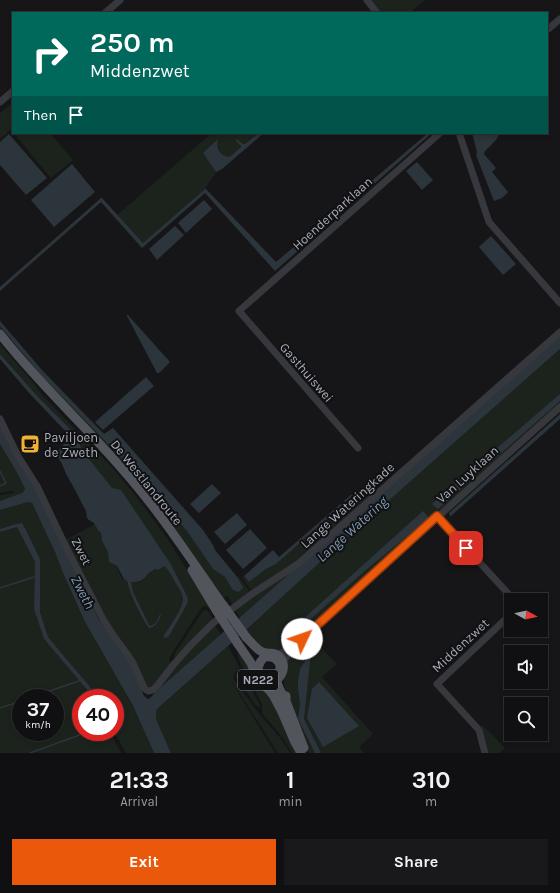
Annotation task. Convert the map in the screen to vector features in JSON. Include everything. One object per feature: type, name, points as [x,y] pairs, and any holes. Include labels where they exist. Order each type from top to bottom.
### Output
[{"type":"main road","name":"De Westlandroute","points":[[0,334],[35,375],[110,455],[139,488],[164,520],[220,608],[238,644],[251,663],[256,679],[269,690],[282,712]]},
{"type":"main road","name":"De Westlandroute","points":[[0,341],[47,395],[116,468],[145,502],[220,608],[259,650],[271,658]]},
{"type":"main road","name":"De Westlandroute","points":[[238,644],[258,662],[271,658]]},
{"type":"main road","name":"N222","points":[[276,679],[263,679],[259,674],[258,668],[271,658],[277,661],[280,666],[276,679],[307,753]]},
{"type":"main road","name":"De Westlandroute","points":[[276,679],[271,683],[274,687],[282,712],[301,753]]},
{"type":"street","points":[[106,12],[120,0]]},
{"type":"street","points":[[367,0],[376,12]]},
{"type":"street","points":[[548,29],[560,19]]},
{"type":"street","points":[[0,102],[12,92]]},
{"type":"street","name":"Hoenderparklaan","points":[[239,312],[439,134]]},
{"type":"street","points":[[459,134],[489,222],[560,303]]},
{"type":"street","name":"Gasthuiswei","points":[[239,312],[358,448]]},
{"type":"street","name":"Lange Wateringkade","points":[[148,691],[153,690],[157,686],[190,646],[213,623],[252,594],[298,564],[560,332]]},
{"type":"street","name":"Van Luyklaan","points":[[271,658],[284,660],[302,639],[560,407]]},
{"type":"street","name":"Zwet","points":[[0,419],[18,456],[40,490],[66,547],[104,621],[128,654],[144,688],[148,691]]},
{"type":"street","points":[[437,516],[508,593]]},
{"type":"street","name":"Middenzwet","points":[[484,753],[479,730],[436,684],[504,621]]},
{"type":"shaded area","points":[[369,0],[425,0],[411,12],[379,12]]},
{"type":"shaded area","points":[[12,103],[12,131],[11,130],[0,139],[0,113]]},
{"type":"shaded area","points":[[15,134],[51,134],[73,160],[51,178]]},
{"type":"shaded area","points":[[211,134],[258,134],[245,144],[237,139],[236,141],[241,147],[229,157],[223,155],[219,151],[217,146],[218,140],[203,153],[216,172],[205,189],[143,243],[117,215]]},
{"type":"shaded area","points":[[0,326],[41,375],[137,474],[142,476],[189,534],[213,569],[225,577],[232,589],[243,588],[238,578],[239,577],[250,592],[233,605],[227,595],[224,598],[214,584],[209,581],[184,546],[0,331]]},
{"type":"shaded area","points":[[0,344],[43,396],[109,464],[135,495],[167,538],[211,608],[205,606],[201,608],[169,658],[171,665],[153,687],[146,686],[116,636],[64,541],[95,524],[102,535],[102,541],[108,551],[109,562],[117,567],[123,579],[132,582],[142,581],[147,575],[157,569],[112,488],[82,450],[78,440],[71,430],[39,398],[0,354]]},
{"type":"shaded area","points":[[560,349],[560,412],[440,510],[324,615],[284,649],[269,650],[261,647],[255,642],[246,630],[342,542]]},
{"type":"shaded area","points":[[0,444],[25,489],[22,493],[0,501],[0,495],[14,493],[13,491],[0,493]]},
{"type":"shaded area","points":[[362,487],[371,497],[297,563],[252,592],[242,577],[244,576],[249,582],[266,569],[276,564]]},
{"type":"shaded area","points":[[28,502],[32,503],[85,622],[123,689],[92,689],[48,637],[40,612],[40,559],[25,528],[21,523],[0,529],[0,510]]},
{"type":"shaded area","points":[[17,527],[35,562],[34,609],[44,639],[86,689],[72,689],[72,741],[115,741],[121,753],[0,753],[0,532]]},
{"type":"shaded area","points":[[296,569],[240,618],[235,609]]},
{"type":"shaded area","points":[[206,610],[214,621],[176,657],[174,657],[175,653],[203,611]]},
{"type":"shaded area","points":[[215,625],[221,635],[150,698],[176,665]]},
{"type":"shaded area","points":[[311,637],[337,664],[322,677],[373,734],[359,747],[364,753],[321,753],[304,719],[311,653],[305,659],[300,669],[298,680],[300,704],[298,719],[315,753],[309,753],[284,685],[284,681],[288,661],[299,647]]},
{"type":"shaded area","points":[[228,646],[260,707],[255,704],[237,679],[236,676],[239,670],[234,674],[234,680],[260,715],[282,740],[290,753],[278,753],[232,683],[275,753],[171,753],[156,719],[157,709]]},
{"type":"shaded area","points":[[240,651],[271,695],[296,753],[292,753],[283,738],[262,713],[262,704],[239,660],[238,652]]},
{"type":"shaded area","points":[[124,691],[154,753],[126,753],[119,741],[124,741]]},
{"type":"shaded area","points":[[481,724],[505,748],[499,753],[489,753]]},
{"type":"water","points":[[9,134],[47,178],[26,195],[0,165],[0,142]]},
{"type":"water","points":[[258,134],[263,134],[222,169],[216,172],[203,153],[218,139],[217,146],[219,151],[223,155],[229,157],[241,147],[236,141],[237,139],[245,144]]},
{"type":"water","points":[[427,134],[431,134],[275,271],[205,193],[142,248],[101,202],[0,291],[0,287],[101,198],[143,243],[206,189],[276,262]]},
{"type":"water","points":[[472,134],[499,134],[484,154],[496,168],[492,172],[508,192],[502,198],[494,201],[476,155],[477,152]]},
{"type":"water","points":[[417,162],[433,180],[422,190],[406,171]]},
{"type":"water","points":[[72,164],[95,192],[54,227],[31,200]]},
{"type":"water","points":[[204,200],[212,209],[186,233],[178,223]]},
{"type":"water","points":[[175,226],[184,235],[157,260],[149,249]]},
{"type":"water","points":[[491,236],[516,264],[503,275],[479,247]]},
{"type":"water","points":[[127,314],[170,362],[159,373],[157,373]]},
{"type":"water","points":[[0,321],[42,370],[104,434],[113,428],[203,530],[215,550],[238,578],[243,588],[238,592],[232,589],[225,577],[213,569],[189,534],[142,476],[137,474],[41,375],[0,326]]},
{"type":"water","points":[[560,335],[560,349],[342,542],[157,709],[156,719],[171,753],[154,753],[133,706],[85,622],[32,503],[28,502],[0,510],[0,501],[22,493],[25,489],[0,444],[0,425],[10,447],[37,492],[99,620],[132,666],[144,696],[148,699],[150,698]]},
{"type":"water","points":[[0,354],[39,398],[71,430],[78,440],[82,450],[112,488],[121,490],[170,563],[188,600],[169,636],[166,638],[164,635],[179,612],[183,602],[181,592],[172,575],[164,566],[151,572],[141,581],[131,582],[133,592],[149,625],[151,626],[156,623],[160,614],[161,615],[155,625],[149,628],[133,598],[128,582],[124,579],[117,566],[109,562],[108,552],[102,541],[101,533],[94,523],[87,518],[86,511],[56,453],[71,439],[71,437],[30,394],[0,359]]},
{"type":"water","points":[[146,377],[154,386],[103,430],[95,422]]},
{"type":"water","points":[[560,394],[560,401],[438,509],[432,504]]},
{"type":"water","points":[[560,414],[560,419],[450,516],[449,513]]},
{"type":"water","points":[[212,484],[221,493],[199,513],[190,504]]},
{"type":"water","points":[[351,495],[353,495],[276,564],[266,569],[249,582],[244,576],[273,550],[279,557]]},
{"type":"water","points":[[423,511],[429,518],[366,570],[305,624],[302,620]]},
{"type":"water","points":[[237,513],[247,525],[225,544],[214,532]]},
{"type":"water","points":[[22,523],[40,559],[40,612],[48,637],[92,689],[86,689],[44,639],[34,609],[35,562],[17,527],[0,532],[0,529]]},
{"type":"water","points":[[250,529],[267,548],[243,569],[226,550]]},
{"type":"water","points":[[310,652],[304,719],[321,753],[315,753],[298,719],[300,704],[298,680],[300,669]]},
{"type":"water","points":[[319,682],[359,726],[323,747],[307,718],[312,689]]},
{"type":"waterway","points":[[0,471],[6,483],[0,486]]},
{"type":"waterway","points":[[0,588],[34,577]]},
{"type":"waterway","points":[[55,689],[79,681]]},
{"type":"waterway","points":[[0,708],[12,704]]},
{"type":"waterway","points":[[30,753],[72,738]]},
{"type":"place","name":"Paviljoen de Zweth","points":[[30,444]]},
{"type":"route","points":[[302,639],[437,516],[466,548]]},
{"type":"water label","name":"Lange Watering","points":[[352,529]]},
{"type":"water label","name":"Zweth","points":[[83,592]]}]
